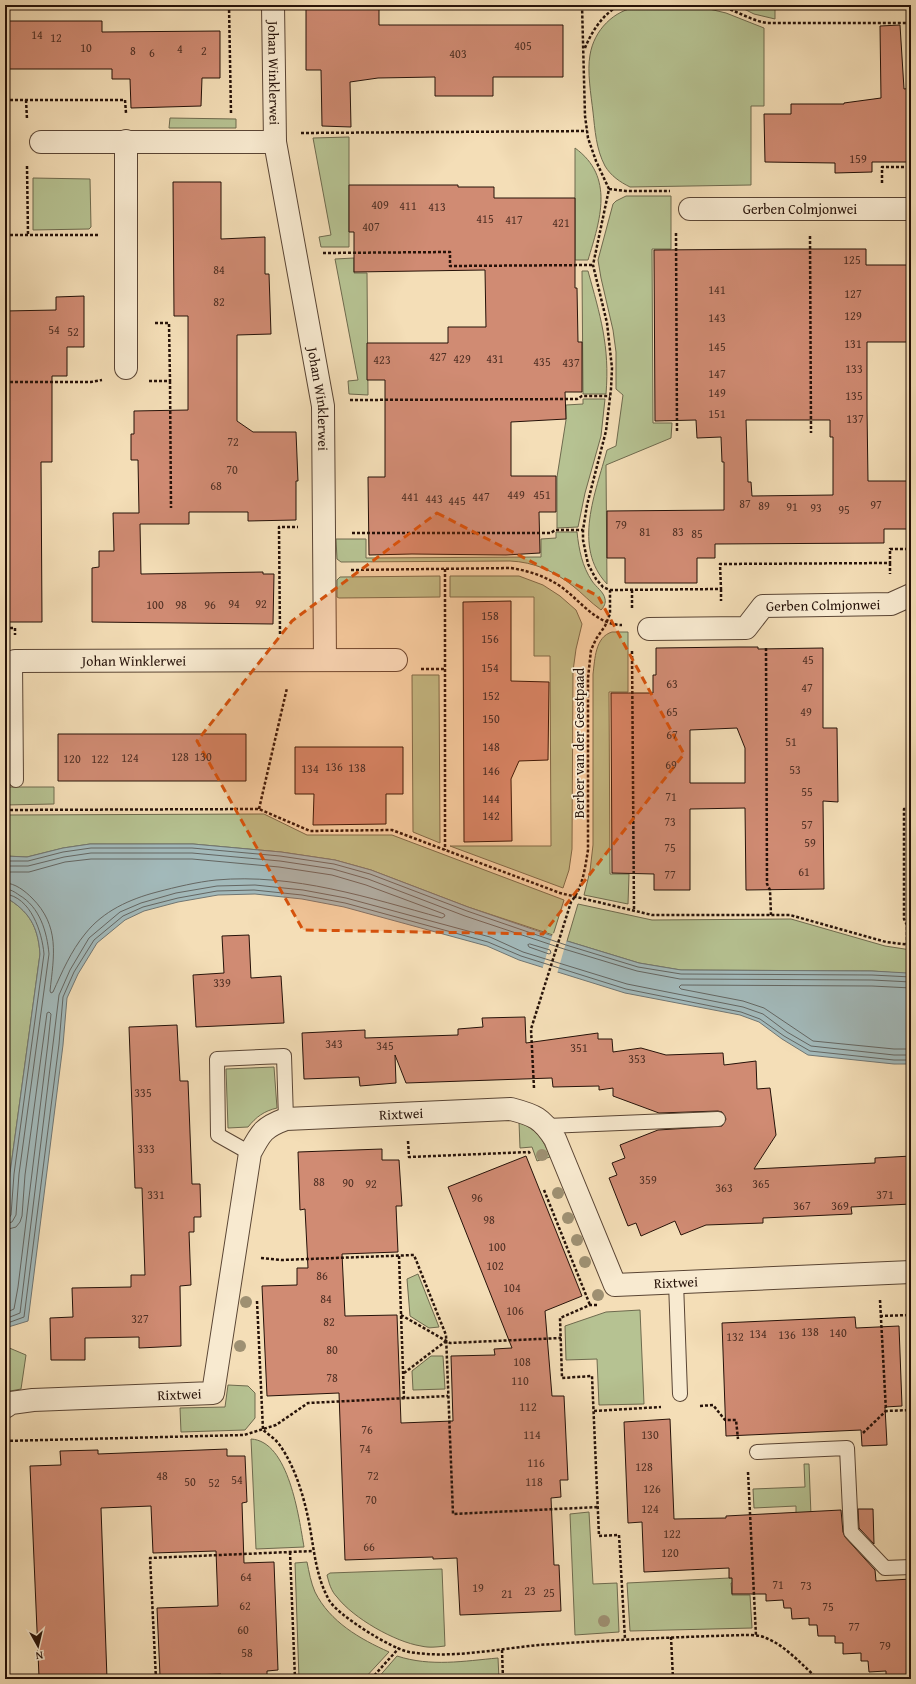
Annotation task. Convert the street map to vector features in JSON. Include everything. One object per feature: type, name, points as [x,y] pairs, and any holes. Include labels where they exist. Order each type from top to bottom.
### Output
[{"type":"street","name":"Johan Winklerwei","points":[[273,5],[275,138],[322,400],[326,660]]},
{"type":"street","name":"Johan Winklerwei","points":[[41,142],[242,142],[275,138]]},
{"type":"street","points":[[126,141],[126,368]]},
{"type":"street","name":"Gerben Colmjonwei","points":[[690,209],[911,209]]},
{"type":"street","name":"Gerben Colmjonwei","points":[[746,628],[763,606],[891,604],[911,595]]},
{"type":"street","points":[[641,627],[746,628]]},
{"type":"street","name":"Johan Winklerwei","points":[[15,661],[396,660]]},
{"type":"street","name":"Rixtwei","points":[[5,1408],[11,1403],[33,1400],[213,1393],[250,1153],[259,1136],[270,1125],[286,1119],[511,1109],[539,1120]]},
{"type":"street","points":[[539,1120],[555,1139],[615,1285]]},
{"type":"street","name":"Rixtwei","points":[[615,1285],[911,1272]]},
{"type":"lane","points":[[15,661],[16,780]]},
{"type":"lane","points":[[250,1153],[218,1135],[216,1059],[284,1056],[286,1119]]},
{"type":"lane","points":[[539,1120],[718,1119]]},
{"type":"lane","points":[[676,1282],[680,1394]]},
{"type":"lane","points":[[757,1452],[847,1448],[851,1532],[885,1568],[911,1567]]},
{"type":"path","points":[[229,5],[231,114]]},
{"type":"path","points":[[582,5],[587,131],[596,161],[610,189],[593,265],[610,342],[612,368],[610,396],[606,431],[587,505],[583,530],[583,540],[588,564],[596,578],[603,587],[610,590],[721,589],[720,564],[890,563],[890,549],[911,549]]},
{"type":"path","points":[[584,50],[594,30],[615,8],[622,5]]},
{"type":"path","points":[[716,5],[729,8],[755,21],[767,24],[911,23]]},
{"type":"path","points":[[5,100],[124,100],[124,113],[131,113]]},
{"type":"path","points":[[26,100],[27,121]]},
{"type":"path","points":[[224,114],[242,114],[242,142]]},
{"type":"path","points":[[275,138],[587,131]]},
{"type":"path","points":[[27,165],[28,235]]},
{"type":"path","points":[[610,189],[626,192],[676,191]]},
{"type":"path","points":[[810,209],[811,433]]},
{"type":"path","points":[[676,233],[677,432]]},
{"type":"path","points":[[5,235],[126,234]]},
{"type":"path","points":[[295,253],[450,252],[450,266],[593,265]]},
{"type":"path","points":[[170,381],[171,508]]},
{"type":"path","points":[[322,400],[577,399],[582,396],[610,396]]},
{"type":"path","points":[[323,534],[551,533],[555,530],[583,530]]},
{"type":"path","points":[[324,570],[511,568],[528,571],[546,578],[560,586],[596,616],[607,622],[616,625],[641,627],[632,590]]},
{"type":"path","points":[[445,569],[445,850]]},
{"type":"path","name":"Berber van der Geestpaad","points":[[539,1120],[534,1100],[531,1030],[571,902],[578,894],[588,850],[589,663],[596,639],[607,622],[610,614],[610,590]]},
{"type":"path","points":[[746,628],[766,642],[767,884],[770,890],[771,915]]},
{"type":"path","points":[[632,648],[634,910]]},
{"type":"path","points":[[5,810],[259,808],[310,831],[392,830],[575,898],[652,915],[790,914],[886,942],[911,945]]},
{"type":"path","points":[[907,945],[907,925],[904,919],[904,808],[911,808]]},
{"type":"path","points":[[406,1114],[409,1157],[529,1152],[532,1160]]},
{"type":"path","points":[[543,1189],[590,1305]]},
{"type":"path","points":[[234,1255],[282,1260],[414,1255],[446,1335],[453,1514],[598,1507]]},
{"type":"path","points":[[399,1256],[404,1399]]},
{"type":"path","points":[[878,1273],[886,1411]]},
{"type":"path","points":[[615,1285],[616,1304],[590,1305],[560,1318],[562,1378],[592,1376],[600,1536],[619,1535],[625,1639]]},
{"type":"path","points":[[256,1296],[263,1430],[281,1446],[296,1477],[307,1513],[320,1582],[330,1602],[345,1616],[384,1642],[407,1652],[430,1655],[625,1639],[744,1635],[766,1637],[782,1646],[818,1679]]},
{"type":"path","points":[[401,1315],[450,1343],[561,1338]]},
{"type":"path","points":[[880,1316],[911,1315]]},
{"type":"path","points":[[404,1374],[446,1342]]},
{"type":"path","points":[[5,1441],[244,1435],[263,1430],[276,1424],[308,1403],[448,1396]]},
{"type":"path","points":[[694,1406],[713,1405],[725,1420],[736,1420],[738,1440],[742,1440]]},
{"type":"path","points":[[594,1411],[665,1407]]},
{"type":"path","points":[[847,1448],[886,1411],[911,1410]]},
{"type":"path","points":[[748,1467],[756,1636]]},
{"type":"path","points":[[156,1679],[150,1558],[313,1551]]},
{"type":"path","points":[[290,1552],[295,1679]]},
{"type":"path","points":[[671,1637],[672,1679]]},
{"type":"path","points":[[371,1679],[399,1648]]},
{"type":"path","points":[[502,1649],[503,1679]]},
{"type":"highlighted area","points":[[437,513],[598,596],[684,754],[543,934],[303,930],[197,741],[292,621]]},
{"type":"green space","points":[[736,5],[775,5],[775,19],[754,14]]},
{"type":"green space","points":[[638,7],[705,8],[726,13],[764,28],[764,106],[751,106],[751,185],[630,187],[610,173],[605,166],[595,133],[589,76],[590,55],[596,37],[606,23],[621,12]]},
{"type":"green space","points":[[170,118],[236,119],[236,128],[169,128]]},
{"type":"green space","points":[[349,137],[349,247],[321,247],[319,237],[331,235],[313,138]]},
{"type":"green space","points":[[575,148],[588,159],[596,172],[600,186],[600,215],[588,260],[575,260]]},
{"type":"green space","points":[[33,178],[90,179],[91,227],[89,229],[33,230]]},
{"type":"green space","points":[[626,196],[671,196],[671,249],[652,249],[653,423],[672,423],[671,438],[606,465],[607,584],[596,569],[591,553],[589,536],[590,519],[597,483],[607,450],[616,446],[623,395],[616,389],[616,352],[613,330],[598,260],[613,204]]},
{"type":"green space","points":[[354,258],[354,273],[367,273],[368,395],[349,394],[348,381],[358,380],[335,259]]},
{"type":"green space","points":[[582,271],[588,271],[603,331],[607,361],[606,394],[583,394]]},
{"type":"green space","points":[[583,399],[605,399],[601,436],[585,493],[578,527],[557,528],[557,477],[566,420],[566,405],[583,404]]},
{"type":"green space","points":[[556,532],[577,532],[583,564],[592,581],[604,596],[605,603],[601,610],[559,576],[543,568],[527,563],[510,561],[341,562],[337,559],[336,539],[366,539],[366,558],[541,557],[541,539],[556,538]]},
{"type":"green space","points":[[440,576],[440,597],[337,597],[337,580],[340,577]]},
{"type":"green space","points":[[450,576],[519,576],[543,585],[560,596],[576,610],[582,624],[573,671],[572,849],[569,870],[563,888],[450,846],[551,846],[550,656],[534,656],[534,597],[450,597]]},
{"type":"green space","points":[[612,632],[628,632],[628,692],[609,692],[610,874],[629,874],[628,904],[584,895],[590,871],[593,845],[593,674],[595,655],[602,639]]},
{"type":"green space","points":[[412,675],[439,675],[440,843],[413,832]]},
{"type":"green space","points":[[5,787],[54,787],[54,804],[5,805]]},
{"type":"green space","points":[[264,814],[307,835],[392,835],[564,900],[553,935],[468,907],[371,870],[335,860],[281,852],[193,844],[90,844],[63,848],[27,857],[5,856],[5,815]]},
{"type":"green space","points":[[5,897],[20,908],[31,920],[37,935],[40,954],[10,1173],[5,1233]]},
{"type":"green space","points":[[578,904],[652,920],[791,919],[885,946],[911,950],[911,974],[872,971],[681,970],[639,963],[567,941]]},
{"type":"green space","points":[[274,1067],[277,1108],[261,1115],[248,1127],[228,1128],[226,1069]]},
{"type":"green space","points":[[519,1122],[539,1135],[550,1157],[537,1161],[532,1147],[520,1148]]},
{"type":"green space","points":[[418,1274],[439,1327],[429,1328],[410,1316],[407,1279]]},
{"type":"green space","points":[[640,1310],[644,1404],[599,1405],[597,1359],[566,1360],[565,1326],[606,1312]]},
{"type":"green space","points":[[5,1328],[8,1328],[7,1347],[26,1355],[21,1389],[5,1392]]},
{"type":"green space","points":[[431,1356],[443,1356],[445,1389],[413,1390],[412,1371]]},
{"type":"green space","points":[[228,1385],[248,1386],[255,1393],[255,1418],[245,1430],[181,1432],[180,1408],[225,1407]]},
{"type":"green space","points":[[251,1439],[264,1443],[275,1453],[283,1466],[295,1501],[304,1547],[256,1549]]},
{"type":"green space","points":[[804,1464],[809,1464],[811,1515],[796,1515],[796,1506],[754,1508],[753,1489],[805,1487]]},
{"type":"green space","points":[[589,1512],[593,1584],[617,1583],[619,1632],[575,1635],[570,1514]]},
{"type":"green space","points":[[307,1562],[315,1592],[321,1603],[337,1621],[367,1641],[389,1652],[364,1679],[299,1679],[295,1563]]},
{"type":"green space","points":[[442,1569],[445,1646],[433,1647],[411,1644],[399,1640],[364,1621],[344,1605],[335,1595],[330,1587],[327,1575],[330,1573]]},
{"type":"green space","points":[[750,1577],[750,1582],[731,1583],[732,1595],[750,1595],[752,1628],[630,1631],[627,1583]]},
{"type":"green space","points":[[397,1656],[435,1662],[460,1662],[498,1658],[499,1679],[377,1679]]},
{"type":"water","points":[[90,844],[193,844],[281,852],[335,860],[371,870],[468,907],[567,941],[639,963],[681,970],[872,971],[908,973],[911,974],[911,1064],[894,1064],[808,1055],[782,1039],[759,1022],[740,1015],[625,993],[519,960],[487,946],[344,907],[302,899],[255,894],[218,895],[178,902],[144,911],[125,920],[97,943],[78,974],[67,998],[63,1045],[28,1321],[5,1328],[5,1233],[10,1173],[40,954],[37,935],[31,920],[20,908],[5,897],[5,856],[27,857],[63,848]]},
{"type":"pier","points":[[553,933],[567,939],[557,974],[542,970]]},
{"type":"building","points":[[379,7],[379,25],[563,25],[563,77],[493,77],[493,96],[435,96],[435,77],[378,78],[350,82],[351,127],[322,126],[321,70],[306,70],[306,8]]},
{"type":"building","points":[[5,21],[102,21],[102,32],[220,31],[220,78],[202,78],[201,106],[131,108],[130,79],[112,79],[112,69],[5,69]]},
{"type":"building","points":[[900,25],[904,89],[911,88],[911,162],[872,162],[872,172],[835,173],[835,163],[765,162],[764,114],[791,114],[791,104],[844,104],[881,98],[880,26]]},
{"type":"building","points":[[173,182],[221,182],[221,239],[265,237],[265,274],[269,274],[271,334],[237,335],[237,421],[253,432],[296,432],[298,481],[296,481],[296,520],[248,521],[248,512],[189,512],[189,524],[140,524],[141,574],[263,572],[263,574],[274,574],[273,624],[92,622],[92,568],[99,567],[99,551],[114,551],[113,513],[139,513],[138,460],[131,460],[131,434],[134,434],[134,411],[188,410],[188,316],[174,316]]},
{"type":"building","points":[[349,185],[458,185],[458,187],[494,187],[494,198],[575,198],[575,288],[577,288],[578,342],[582,342],[582,392],[565,392],[566,419],[511,422],[511,476],[556,476],[556,512],[539,512],[540,553],[506,555],[369,555],[368,477],[385,477],[385,380],[367,380],[367,343],[448,343],[448,327],[486,327],[485,270],[354,272],[354,232],[349,232]]},
{"type":"building","points":[[866,249],[866,265],[911,265],[911,342],[867,342],[867,410],[868,481],[911,481],[911,529],[884,529],[884,543],[715,544],[715,558],[697,558],[697,583],[625,583],[625,558],[607,558],[607,511],[724,510],[724,462],[722,462],[721,437],[697,438],[696,420],[655,421],[654,250]],"holes":[[[746,420],[830,420],[830,437],[833,437],[833,495],[752,496],[751,482],[748,482]]]},
{"type":"building","points":[[84,296],[84,347],[67,347],[67,376],[52,376],[52,462],[41,462],[42,622],[5,622],[5,311],[56,310],[56,297]]},
{"type":"building","points":[[511,601],[511,681],[549,682],[548,760],[519,761],[511,779],[512,841],[464,842],[463,602]]},
{"type":"building","points":[[656,648],[823,648],[823,728],[837,728],[838,802],[823,801],[824,889],[746,890],[745,808],[690,809],[690,890],[654,890],[654,874],[612,873],[611,693],[653,693],[653,675],[656,675]],"holes":[[[737,728],[745,748],[745,783],[690,783],[690,730]]]},
{"type":"building","points":[[58,734],[246,734],[246,781],[58,781]]},
{"type":"building","points":[[295,747],[403,747],[403,794],[386,794],[386,824],[313,825],[314,794],[295,794]]},
{"type":"building","points":[[249,935],[251,978],[281,976],[284,1023],[196,1027],[193,975],[224,973],[222,936]]},
{"type":"building","points":[[525,1017],[526,1043],[598,1033],[598,1039],[612,1039],[613,1052],[641,1048],[666,1055],[723,1053],[724,1065],[756,1061],[757,1089],[770,1088],[776,1135],[754,1169],[875,1163],[875,1158],[911,1156],[911,1204],[851,1207],[852,1214],[763,1218],[763,1223],[706,1225],[681,1235],[675,1221],[641,1236],[636,1223],[628,1226],[609,1178],[617,1175],[612,1163],[625,1158],[620,1145],[658,1130],[722,1126],[726,1119],[722,1112],[659,1113],[613,1096],[613,1088],[599,1090],[599,1086],[553,1087],[552,1078],[406,1083],[395,1055],[396,1083],[360,1086],[359,1077],[304,1079],[302,1033],[365,1030],[365,1038],[458,1035],[458,1029],[483,1027],[482,1018]]},
{"type":"building","points":[[177,1025],[180,1081],[188,1081],[192,1184],[200,1184],[201,1217],[194,1217],[194,1232],[189,1232],[191,1285],[180,1286],[181,1346],[139,1348],[139,1337],[85,1338],[85,1360],[51,1360],[50,1318],[73,1317],[72,1288],[131,1287],[131,1275],[145,1275],[142,1188],[135,1188],[129,1027]]},
{"type":"building","points":[[382,1149],[382,1160],[399,1160],[402,1206],[396,1206],[398,1252],[342,1254],[345,1316],[397,1315],[401,1423],[453,1421],[451,1356],[495,1355],[494,1349],[512,1348],[448,1187],[526,1156],[582,1296],[545,1311],[552,1396],[564,1396],[568,1480],[560,1480],[561,1497],[551,1498],[554,1565],[559,1565],[561,1611],[460,1615],[457,1558],[433,1559],[433,1557],[345,1560],[339,1393],[267,1396],[262,1286],[297,1285],[297,1268],[308,1268],[305,1209],[300,1210],[298,1152]]},
{"type":"building","points":[[855,1317],[856,1328],[899,1326],[902,1406],[885,1407],[887,1445],[862,1446],[861,1430],[726,1436],[722,1323]]},
{"type":"building","points":[[670,1419],[674,1519],[726,1518],[726,1516],[841,1510],[843,1532],[845,1537],[875,1570],[876,1581],[911,1579],[911,1678],[886,1679],[886,1671],[869,1672],[868,1661],[861,1661],[861,1653],[843,1654],[843,1643],[835,1643],[835,1636],[818,1636],[817,1625],[809,1625],[809,1618],[792,1619],[791,1608],[784,1608],[783,1600],[766,1601],[766,1594],[732,1594],[732,1578],[729,1578],[729,1568],[644,1572],[642,1522],[628,1523],[624,1422]]},
{"type":"building","points":[[227,1449],[227,1456],[245,1456],[247,1502],[242,1503],[244,1563],[274,1562],[278,1670],[267,1671],[267,1679],[221,1679],[221,1674],[160,1676],[157,1608],[218,1606],[216,1551],[153,1553],[151,1506],[101,1508],[107,1679],[69,1679],[69,1676],[39,1677],[30,1466],[61,1465],[60,1451],[98,1450],[98,1454]]},
{"type":"building","points":[[858,1509],[873,1509],[874,1544],[859,1528]]}]
